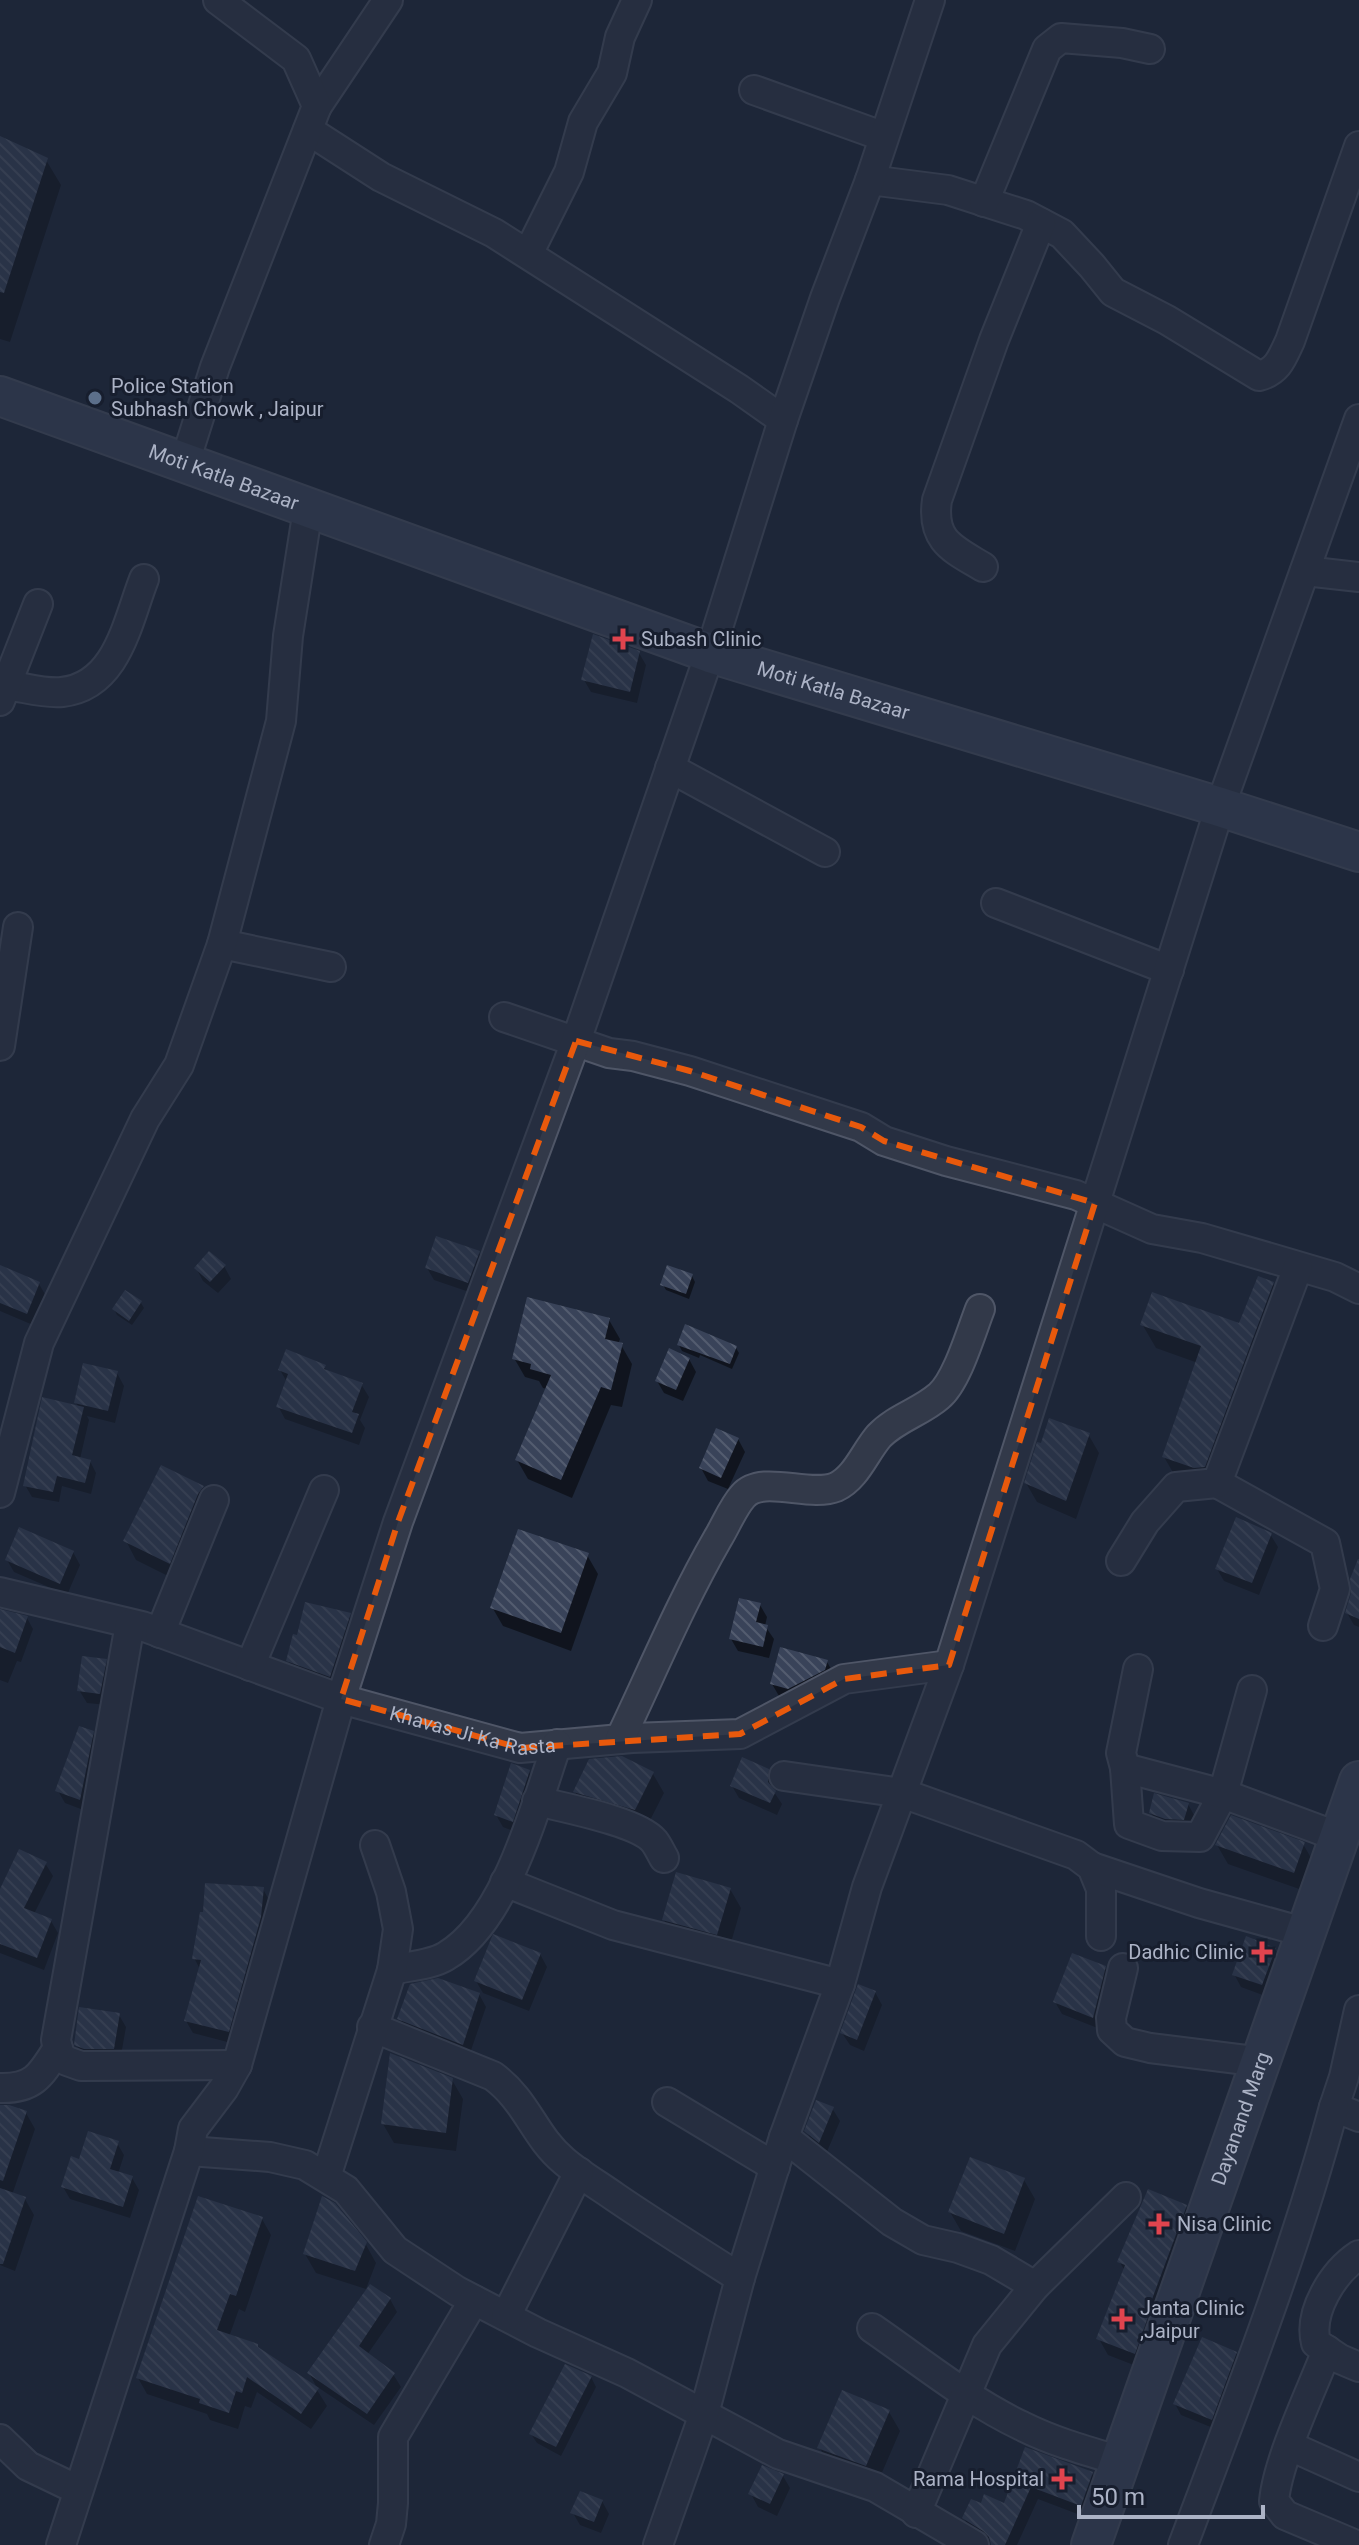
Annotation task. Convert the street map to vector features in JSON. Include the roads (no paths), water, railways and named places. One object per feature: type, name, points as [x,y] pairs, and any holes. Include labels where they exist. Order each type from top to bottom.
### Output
[{"type":"street","points":[[218,0],[296,59],[313,118],[381,177],[494,233],[714,372],[783,420]]},
{"type":"street","points":[[185,462],[215,367],[313,118],[388,0]]},
{"type":"street","points":[[528,254],[565,181],[583,122],[612,73],[620,37],[637,0]]},
{"type":"street","points":[[61,2545],[189,2151],[193,2129],[237,2065],[341,1699],[398,1522],[576,1041],[710,653],[783,420],[870,180],[882,136],[930,0]]},
{"type":"street","points":[[984,202],[1047,49],[1061,38],[1122,43],[1150,49]]},
{"type":"street","points":[[754,90],[882,136]]},
{"type":"street","points":[[870,180],[948,190],[1026,215],[1062,234],[1113,292],[1167,320],[1259,376],[1271,373],[1279,364],[1290,341],[1359,146]]},
{"type":"street","points":[[983,567],[948,545],[937,530],[937,500],[994,340],[1041,223]]},
{"type":"street","name":"Moti Katla Bazaar","points":[[0,396],[710,653],[1359,852]]},
{"type":"street","points":[[658,2545],[704,2414],[740,2278],[784,2137],[840,1984],[867,1887],[949,1665],[1220,807],[1359,419]]},
{"type":"street","points":[[0,1493],[6,1438],[39,1343],[145,1119],[179,1065],[222,944],[281,721],[288,636],[308,509]]},
{"type":"street","points":[[1305,571],[1359,577]]},
{"type":"street","points":[[38,604],[3,693],[61,692],[93,683],[112,662],[144,579]]},
{"type":"street","points":[[670,768],[825,852]]},
{"type":"street","points":[[996,903],[1169,970]]},
{"type":"street","points":[[0,1046],[18,927]]},
{"type":"street","points":[[222,944],[331,967]]},
{"type":"street","points":[[504,1017],[609,1053],[690,1071],[861,1127],[884,1141],[946,1161],[1076,1195],[1152,1229],[1202,1238],[1335,1277],[1359,1289]]},
{"type":"street","points":[[1217,1483],[1298,1267]]},
{"type":"street","points":[[620,1739],[705,1561],[743,1496],[753,1488],[766,1486],[815,1491],[838,1486],[852,1475],[880,1435],[901,1418],[940,1396],[953,1379],[980,1309]]},
{"type":"street","points":[[1121,1561],[1145,1522],[1176,1487],[1217,1483],[1325,1543],[1335,1589],[1323,1626]]},
{"type":"street","points":[[250,1666],[324,1490]]},
{"type":"street","points":[[160,1633],[214,1500]]},
{"type":"street","name":"Khavas Ji Ka Rasta","points":[[0,1592],[160,1633],[341,1699],[520,1748],[620,1739],[740,1734],[844,1679],[949,1665]]},
{"type":"street","points":[[130,1624],[56,2040],[59,2055],[81,2066],[237,2065]]},
{"type":"street","points":[[1138,1669],[1121,1753],[1129,1824],[1162,1836],[1200,1837],[1223,1794],[1252,1690]]},
{"type":"street","points":[[392,1970],[444,1958],[464,1942],[495,1903],[521,1847],[557,1744]]},
{"type":"street","points":[[1125,1768],[1223,1794],[1339,1837]]},
{"type":"street","points":[[784,1776],[902,1793],[1076,1855],[1092,1867],[1199,1903],[1307,1933]]},
{"type":"street","name":"Dayanand Marg","points":[[1091,2545],[1359,1781]]},
{"type":"street","points":[[537,1801],[639,1831],[653,1839],[664,1858]]},
{"type":"street","points":[[326,2177],[392,1970],[398,1929],[391,1892],[375,1845]]},
{"type":"street","points":[[1092,1867],[1101,1889],[1101,1936]]},
{"type":"street","points":[[505,1882],[613,1925],[840,1984]]},
{"type":"street","points":[[1123,1968],[1111,2018],[1112,2030],[1125,2042],[1262,2062]]},
{"type":"street","points":[[1183,2545],[1319,2163],[1346,2112],[1344,2077],[1359,2010]]},
{"type":"street","points":[[372,2027],[493,2076],[522,2102],[542,2139],[563,2161],[740,2278]]},
{"type":"street","points":[[0,2088],[19,2089],[41,2076],[58,2048]]},
{"type":"street","points":[[667,2102],[775,2167]]},
{"type":"street","points":[[784,2137],[892,2222],[923,2240],[991,2260],[1035,2286]]},
{"type":"street","points":[[189,2151],[270,2157],[305,2165],[346,2190],[395,2250],[474,2300],[778,2454],[875,2487],[926,2527],[974,2545]]},
{"type":"street","points":[[506,2316],[579,2172]]},
{"type":"street","points":[[926,2527],[966,2393],[987,2345],[1035,2286],[1126,2197]]},
{"type":"street","points":[[1359,2255],[1340,2269],[1315,2315],[1313,2331],[1316,2343],[1359,2367]]},
{"type":"street","points":[[384,2545],[391,2524],[393,2503],[393,2437],[474,2300]]},
{"type":"street","points":[[872,2328],[966,2393],[1034,2432],[1062,2444],[1121,2461]]},
{"type":"street","points":[[1327,2350],[1290,2446],[1274,2501],[1285,2515],[1356,2545]]},
{"type":"street","points":[[0,2439],[28,2466],[78,2490]]},
{"type":"street","points":[[1290,2446],[1359,2477]]},
{"type":"place","name":"Police Station Subhash Chowk , Jaipur","points":[[95,398]]},
{"type":"place","name":"Subash Clinic","points":[[623,639]]},
{"type":"place","name":"Dadhic Clinic","points":[[1262,1952]]},
{"type":"place","name":"Nisa Clinic","points":[[1159,2224]]},
{"type":"place","name":"Janta Clinic ,Jaipur","points":[[1122,2319]]},
{"type":"place","name":"Rama Hospital","points":[[1062,2479]]}]
